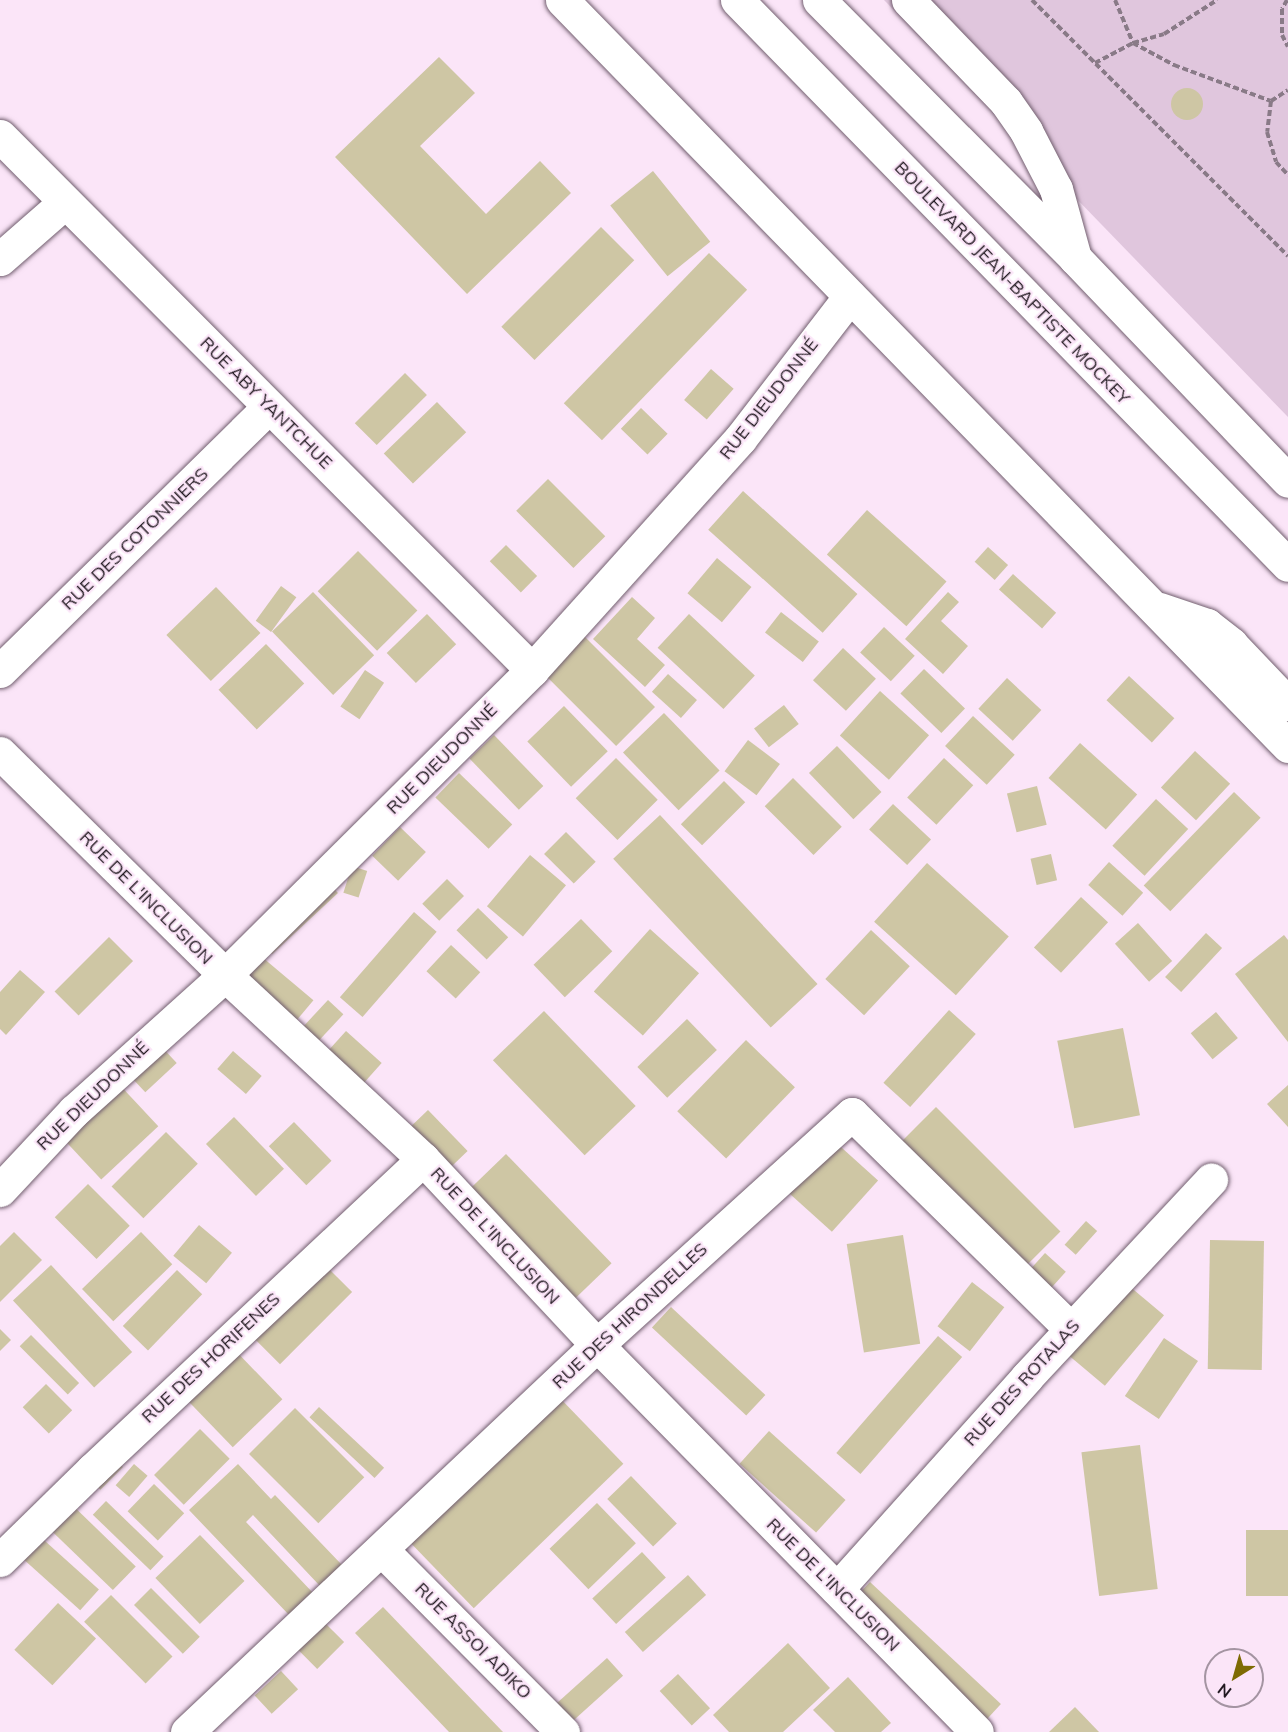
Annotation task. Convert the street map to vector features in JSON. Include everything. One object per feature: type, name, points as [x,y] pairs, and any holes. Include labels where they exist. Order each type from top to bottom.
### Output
[{"type":"main road","points":[[562,0],[1288,746]]},
{"type":"main road","name":"BOULEVARD JEAN-BAPTISTE MOCKEY","points":[[737,0],[1288,566]]},
{"type":"main road","points":[[819,0],[1075,258],[1288,481]]},
{"type":"main road","points":[[908,0],[1005,102],[1026,130],[1056,189],[1075,258]]},
{"type":"main road","name":"RUE ABY YANTCHUE","points":[[0,136],[64,203],[532,670]]},
{"type":"main road","points":[[0,259],[64,203]]},
{"type":"main road","name":"RUE DIEUDONNÉ","points":[[2,1182],[74,1111],[225,975],[532,670],[740,439],[850,296]]},
{"type":"main road","name":"RUE DES COTONNIERS","points":[[0,670],[269,406]]},
{"type":"main road","points":[[1152,606],[1207,625],[1231,644],[1288,704]]},
{"type":"main road","name":"RUE DE L'INCLUSION","points":[[0,753],[225,975],[423,1159],[597,1345],[977,1732]]},
{"type":"main road","name":"RUE DES HIRONDELLES","points":[[189,1731],[597,1345],[852,1114],[1071,1329]]},
{"type":"main road","name":"RUE DES HORIFENES","points":[[0,1560],[92,1470],[423,1159]]},
{"type":"main road","name":"RUE DES ROTALAS","points":[[837,1589],[1071,1329],[1211,1180]]},
{"type":"main road","name":"RUE ASSOI ADIKO","points":[[382,1550],[563,1732]]},
{"type":"path","points":[[1032,0],[1288,256]]},
{"type":"path","points":[[1115,0],[1133,43],[1174,64],[1271,102]]},
{"type":"path","points":[[1095,63],[1133,43],[1164,34],[1217,0]]},
{"type":"path","points":[[1287,0],[1282,9],[1282,34],[1288,47]]},
{"type":"path","points":[[1288,90],[1271,102],[1268,132],[1276,162],[1288,176]]},
{"type":"shaded area","points":[[884,0],[1288,0],[1288,417]]},
{"type":"building","points":[[439,57],[475,93],[420,146],[486,214],[540,161],[571,193],[467,294],[335,157]]},
{"type":"building","points":[[1187,88],[1198,93],[1203,104],[1198,115],[1187,120],[1176,115],[1171,104],[1176,93]]},
{"type":"building","points":[[653,171],[710,242],[668,276],[610,206]]},
{"type":"building","points":[[601,227],[634,260],[535,360],[501,327]]},
{"type":"building","points":[[709,253],[747,290],[602,440],[564,403]]},
{"type":"building","points":[[711,369],[734,389],[707,420],[684,400]]},
{"type":"building","points":[[405,373],[427,395],[377,445],[355,423]]},
{"type":"building","points":[[437,402],[466,432],[413,484],[384,453]]},
{"type":"building","points":[[641,408],[668,434],[647,455],[621,429]]},
{"type":"building","points":[[548,479],[605,536],[573,568],[516,511]]},
{"type":"building","points":[[743,491],[857,594],[823,633],[708,530]]},
{"type":"building","points":[[867,510],[947,582],[906,626],[827,555]]},
{"type":"building","points":[[506,545],[537,576],[521,592],[490,561]]},
{"type":"building","points":[[988,547],[1008,565],[995,580],[975,562]]},
{"type":"building","points":[[358,551],[417,610],[377,651],[318,591]]},
{"type":"building","points":[[717,558],[751,587],[722,622],[687,593]]},
{"type":"building","points":[[1013,574],[1056,613],[1042,628],[999,590]]},
{"type":"building","points":[[281,586],[296,597],[271,632],[256,621]]},
{"type":"building","points":[[216,587],[260,633],[211,681],[166,635]]},
{"type":"building","points":[[313,592],[374,655],[333,695],[272,632]]},
{"type":"building","points":[[948,592],[959,602],[941,621],[968,646],[943,674],[905,639]]},
{"type":"building","points":[[632,597],[655,618],[637,639],[665,665],[645,687],[593,639]]},
{"type":"building","points":[[781,612],[819,642],[803,662],[765,632]]},
{"type":"building","points":[[427,614],[456,644],[416,683],[387,653]]},
{"type":"building","points":[[689,614],[755,675],[723,709],[658,648]]},
{"type":"building","points":[[884,627],[915,656],[891,681],[860,653]]},
{"type":"building","points":[[585,637],[655,707],[616,746],[546,676]]},
{"type":"building","points":[[266,644],[304,684],[257,729],[219,690]]},
{"type":"building","points":[[843,648],[876,679],[846,711],[813,680]]},
{"type":"building","points":[[924,669],[965,709],[941,733],[900,693]]},
{"type":"building","points":[[365,670],[384,683],[359,719],[340,706]]},
{"type":"building","points":[[668,674],[697,700],[681,718],[652,692]]},
{"type":"building","points":[[1129,676],[1174,718],[1152,742],[1106,700]]},
{"type":"building","points":[[1007,678],[1041,710],[1013,741],[978,709]]},
{"type":"building","points":[[880,691],[929,735],[889,780],[840,736]]},
{"type":"building","points":[[784,705],[799,724],[769,747],[754,728]]},
{"type":"building","points":[[564,706],[608,751],[571,787],[527,741]]},
{"type":"building","points":[[664,713],[720,771],[679,810],[623,753]]},
{"type":"building","points":[[973,716],[1015,755],[987,785],[945,746]]},
{"type":"building","points":[[494,735],[543,786],[519,810],[470,759]]},
{"type":"building","points":[[748,740],[780,764],[756,795],[725,771]]},
{"type":"building","points":[[1080,743],[1137,795],[1106,829],[1049,778]]},
{"type":"building","points":[[837,746],[881,792],[853,819],[809,773]]},
{"type":"building","points":[[1195,751],[1230,784],[1196,820],[1161,788]]},
{"type":"building","points":[[616,758],[658,800],[617,840],[576,798]]},
{"type":"building","points":[[944,758],[973,785],[936,825],[907,797]]},
{"type":"building","points":[[459,773],[512,824],[489,849],[435,797]]},
{"type":"building","points":[[793,778],[842,827],[814,855],[765,806]]},
{"type":"building","points":[[724,781],[745,802],[702,845],[681,824]]},
{"type":"building","points":[[1037,786],[1047,825],[1017,832],[1007,793]]},
{"type":"building","points":[[1234,792],[1261,818],[1170,911],[1144,886]]},
{"type":"building","points":[[1156,799],[1188,829],[1145,876],[1112,846]]},
{"type":"building","points":[[893,804],[931,839],[907,865],[869,830]]},
{"type":"building","points":[[660,815],[818,984],[771,1028],[613,859]]},
{"type":"building","points":[[400,827],[426,852],[398,881],[372,856]]},
{"type":"building","points":[[566,832],[596,862],[574,884],[544,854]]},
{"type":"building","points":[[1051,854],[1057,880],[1037,885],[1031,859]]},
{"type":"building","points":[[530,855],[566,885],[523,937],[487,906]]},
{"type":"building","points":[[1109,862],[1143,893],[1122,916],[1088,885]]},
{"type":"building","points":[[927,863],[1009,937],[956,995],[874,922]]},
{"type":"building","points":[[352,866],[367,871],[359,898],[343,893]]},
{"type":"building","points":[[325,879],[338,893],[272,954],[259,940]]},
{"type":"building","points":[[447,879],[464,896],[439,921],[422,904]]},
{"type":"building","points":[[1081,897],[1108,922],[1061,973],[1034,947]]},
{"type":"building","points":[[478,908],[508,937],[487,959],[456,930]]},
{"type":"building","points":[[414,912],[437,932],[363,1017],[340,997]]},
{"type":"building","points":[[581,919],[612,951],[565,997],[534,965]]},
{"type":"building","points":[[1138,923],[1172,961],[1149,982],[1115,944]]},
{"type":"building","points":[[650,929],[699,973],[643,1036],[594,991]]},
{"type":"building","points":[[871,930],[910,966],[864,1015],[825,979]]},
{"type":"building","points":[[1206,933],[1222,948],[1181,992],[1165,977]]},
{"type":"building","points":[[1284,935],[1288,940],[1288,1042],[1235,974]]},
{"type":"building","points":[[109,937],[133,961],[79,1015],[55,991]]},
{"type":"building","points":[[451,945],[480,972],[456,999],[426,971]]},
{"type":"building","points":[[256,952],[313,1000],[295,1022],[238,973]]},
{"type":"building","points":[[20,970],[45,992],[6,1035],[0,1029],[0,992]]},
{"type":"building","points":[[328,1000],[343,1014],[312,1048],[297,1034]]},
{"type":"building","points":[[949,1010],[976,1034],[910,1107],[883,1083]]},
{"type":"building","points":[[544,1011],[636,1106],[585,1155],[493,1060]]},
{"type":"building","points":[[1216,1012],[1238,1038],[1213,1059],[1191,1033]]},
{"type":"building","points":[[687,1019],[717,1050],[667,1098],[637,1067]]},
{"type":"building","points":[[1123,1028],[1140,1115],[1074,1128],[1057,1041]]},
{"type":"building","points":[[346,1031],[382,1063],[360,1088],[324,1056]]},
{"type":"building","points":[[746,1040],[795,1087],[726,1158],[677,1111]]},
{"type":"building","points":[[159,1044],[177,1063],[145,1092],[128,1073]]},
{"type":"building","points":[[233,1051],[262,1076],[246,1094],[217,1069]]},
{"type":"building","points":[[116,1081],[158,1126],[101,1180],[59,1134]]},
{"type":"building","points":[[1288,1085],[1288,1127],[1267,1104]]},
{"type":"building","points":[[936,1107],[1060,1231],[1018,1274],[894,1149]]},
{"type":"building","points":[[428,1110],[468,1151],[450,1168],[410,1127]]},
{"type":"building","points":[[234,1117],[284,1169],[256,1196],[206,1144]]},
{"type":"building","points":[[294,1122],[332,1161],[306,1185],[269,1146]]},
{"type":"building","points":[[166,1132],[198,1164],[143,1218],[112,1186]]},
{"type":"building","points":[[832,1139],[878,1180],[832,1232],[786,1190]]},
{"type":"building","points":[[506,1154],[612,1263],[573,1301],[467,1192]]},
{"type":"building","points":[[88,1184],[130,1226],[96,1259],[55,1217]]},
{"type":"building","points":[[1086,1221],[1097,1231],[1076,1255],[1065,1245]]},
{"type":"building","points":[[199,1225],[232,1253],[206,1283],[173,1256]]},
{"type":"building","points":[[14,1232],[42,1260],[0,1302],[0,1246]]},
{"type":"building","points":[[141,1232],[172,1264],[113,1321],[82,1289]]},
{"type":"building","points":[[903,1235],[920,1344],[864,1353],[847,1244]]},
{"type":"building","points":[[1210,1240],[1264,1241],[1262,1370],[1208,1369]]},
{"type":"building","points":[[1045,1253],[1066,1272],[1042,1298],[1022,1279]]},
{"type":"building","points":[[321,1261],[352,1292],[280,1364],[249,1333]]},
{"type":"building","points":[[51,1265],[132,1352],[94,1387],[13,1300]]},
{"type":"building","points":[[177,1270],[202,1294],[148,1350],[123,1326]]},
{"type":"building","points":[[972,1282],[1004,1307],[970,1351],[938,1326]]},
{"type":"building","points":[[1128,1285],[1164,1315],[1105,1386],[1069,1355]]},
{"type":"building","points":[[671,1307],[765,1395],[746,1415],[652,1327]]},
{"type":"building","points":[[0,1329],[11,1340],[0,1351]]},
{"type":"building","points":[[31,1335],[79,1383],[68,1394],[20,1346]]},
{"type":"building","points":[[938,1336],[962,1357],[860,1474],[836,1453]]},
{"type":"building","points":[[1164,1338],[1198,1361],[1159,1419],[1125,1396]]},
{"type":"building","points":[[231,1346],[282,1399],[233,1447],[181,1394]]},
{"type":"building","points":[[46,1384],[72,1410],[49,1433],[23,1407]]},
{"type":"building","points":[[556,1394],[623,1464],[474,1608],[406,1538]]},
{"type":"building","points":[[319,1407],[384,1468],[375,1478],[309,1417]]},
{"type":"building","points":[[295,1408],[364,1477],[318,1523],[249,1454]]},
{"type":"building","points":[[200,1429],[230,1459],[184,1505],[154,1475]]},
{"type":"building","points":[[769,1431],[846,1500],[816,1533],[740,1464]]},
{"type":"building","points":[[1140,1445],[1158,1589],[1099,1596],[1081,1452]]},
{"type":"building","points":[[111,1455],[123,1467],[100,1490],[88,1478]]},
{"type":"building","points":[[134,1464],[148,1476],[129,1497],[116,1485]]},
{"type":"building","points":[[238,1464],[271,1499],[275,1495],[342,1565],[320,1586],[253,1515],[246,1522],[314,1594],[290,1616],[189,1510]]},
{"type":"building","points":[[631,1476],[677,1523],[653,1546],[607,1499]]},
{"type":"building","points":[[154,1484],[184,1513],[158,1541],[128,1511]]},
{"type":"building","points":[[66,1499],[136,1566],[113,1590],[43,1523]]},
{"type":"building","points":[[106,1501],[164,1557],[150,1570],[93,1515]]},
{"type":"building","points":[[597,1503],[636,1543],[588,1589],[550,1549]]},
{"type":"building","points":[[1246,1530],[1288,1530],[1288,1596],[1246,1596]]},
{"type":"building","points":[[35,1532],[99,1590],[80,1610],[16,1553]]},
{"type":"building","points":[[200,1535],[244,1581],[200,1624],[155,1578]]},
{"type":"building","points":[[642,1552],[666,1578],[616,1624],[592,1598]]},
{"type":"building","points":[[688,1575],[706,1595],[643,1652],[625,1632]]},
{"type":"building","points":[[870,1582],[1001,1704],[985,1722],[854,1600]]},
{"type":"building","points":[[151,1588],[200,1637],[183,1654],[134,1605]]},
{"type":"building","points":[[111,1595],[173,1657],[146,1683],[84,1622]]},
{"type":"building","points":[[58,1603],[96,1638],[52,1685],[14,1650]]},
{"type":"building","points":[[383,1607],[503,1732],[449,1732],[355,1633]]},
{"type":"building","points":[[325,1623],[344,1642],[317,1669],[298,1650]]},
{"type":"building","points":[[788,1643],[830,1688],[783,1732],[729,1732],[713,1715]]},
{"type":"building","points":[[607,1658],[623,1676],[573,1721],[556,1704]]},
{"type":"building","points":[[281,1671],[298,1689],[272,1714],[255,1696]]},
{"type":"building","points":[[678,1674],[710,1708],[692,1725],[660,1691]]},
{"type":"building","points":[[848,1677],[891,1723],[881,1732],[835,1732],[813,1710]]},
{"type":"building","points":[[1075,1707],[1099,1732],[1049,1732]]}]
